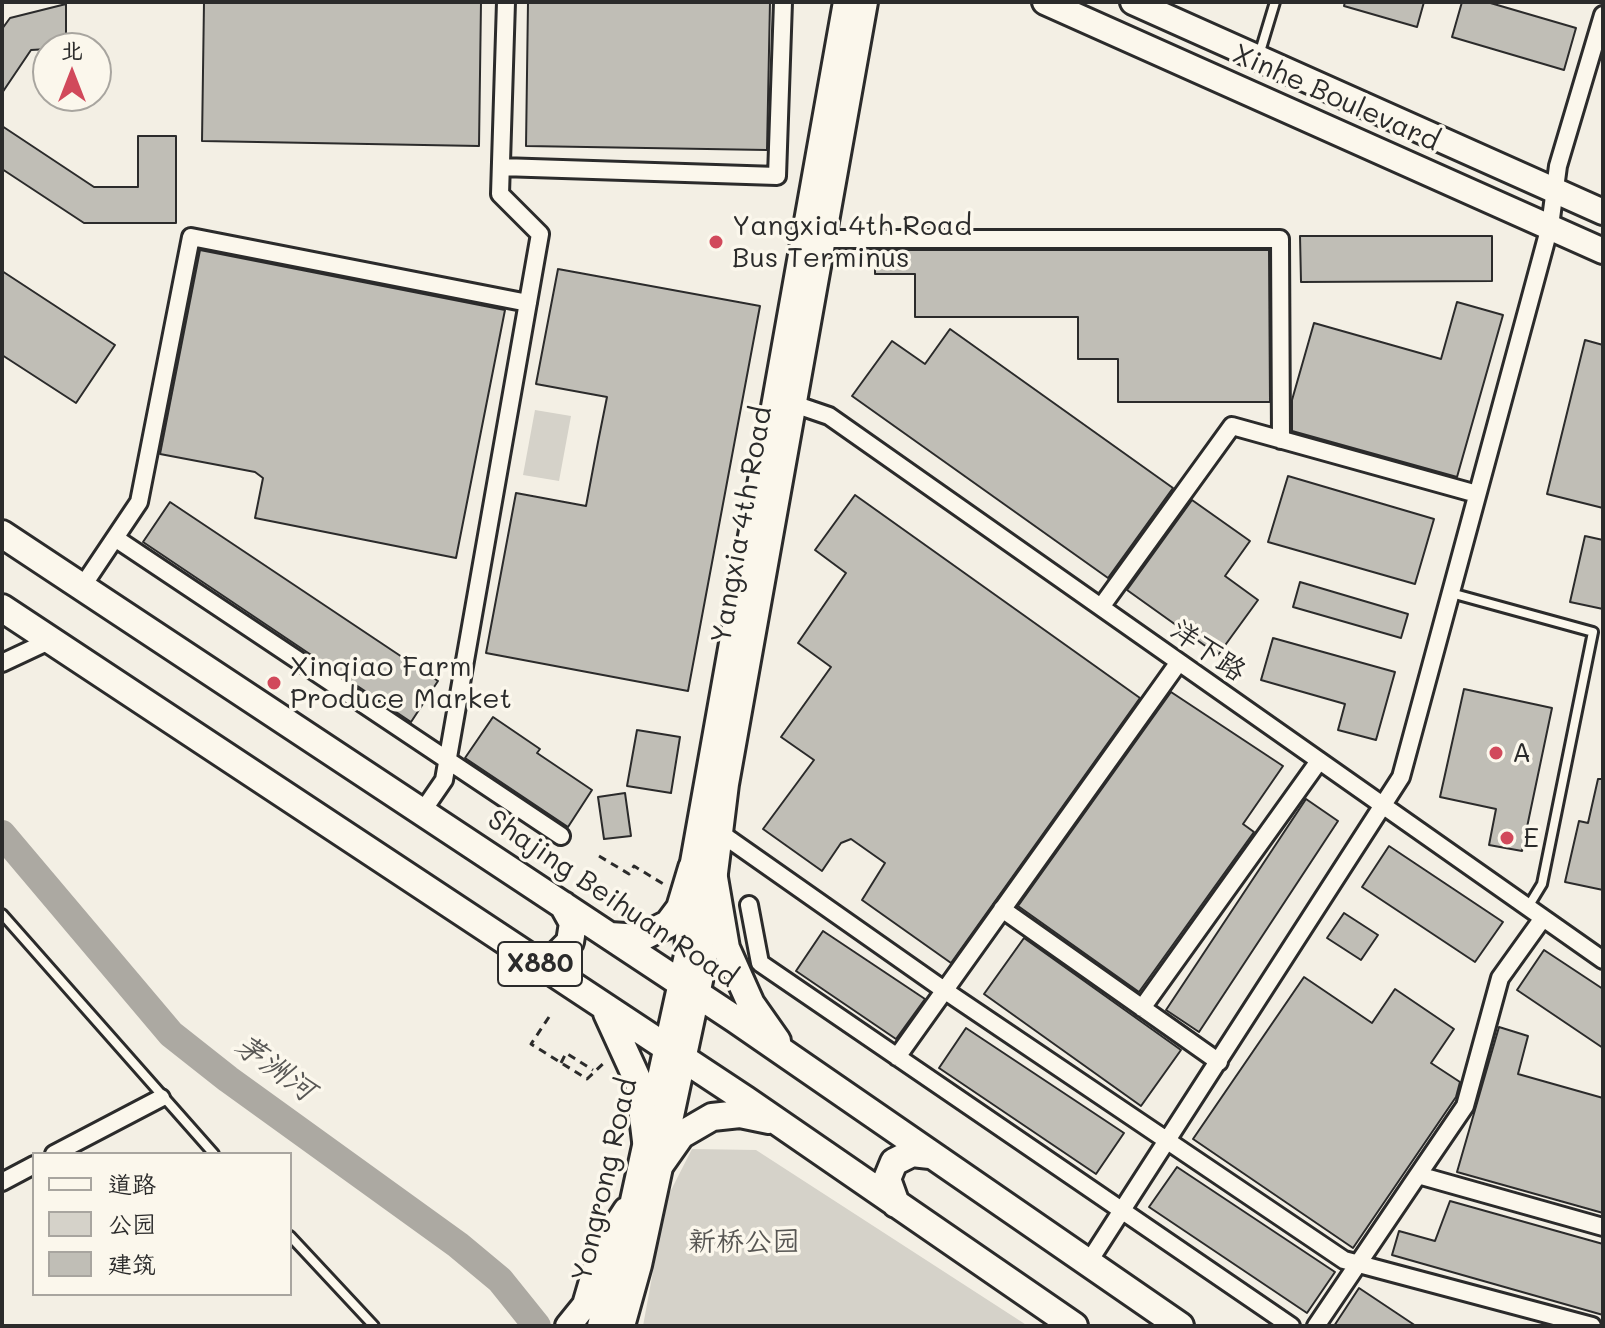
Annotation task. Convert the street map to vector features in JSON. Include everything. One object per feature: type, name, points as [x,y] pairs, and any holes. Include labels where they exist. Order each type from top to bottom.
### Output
[{"type":"main road","name":"Shajing Beihuan Road","points":[[2,534],[689,989],[1180,1326]]},
{"type":"main road","name":"X880","points":[[2,608],[676,1054],[1074,1326]]},
{"type":"main road","points":[[610,936],[640,938],[668,924],[703,870]]},
{"type":"main road","points":[[703,870],[741,984],[761,1019],[796,1061]]},
{"type":"main road","points":[[527,956],[546,959],[556,956],[570,942],[573,923],[563,905]]},
{"type":"main road","points":[[600,1004],[615,1024],[639,1083],[646,1141]]},
{"type":"main road","points":[[662,1162],[681,1135],[712,1117],[740,1114],[782,1125]]},
{"type":"main road","points":[[896,1204],[887,1179],[894,1162],[912,1153],[930,1155]]},
{"type":"street","points":[[422,812],[444,780],[540,234],[500,194],[506,2]]},
{"type":"street","points":[[501,167],[777,176],[783,2]]},
{"type":"street","name":"Xinhe Boulevard","points":[[1045,2],[1603,251]]},
{"type":"street","name":"Xinhe Boulevard","points":[[1133,2],[1603,212]]},
{"type":"street","name":"Yangxia 4th Road","points":[[676,1054],[689,989],[687,955],[814,239],[861,4]]},
{"type":"street","points":[[1088,1263],[1401,777],[1550,226],[1558,166],[1603,15]]},
{"type":"street","points":[[82,587],[139,502],[191,237],[528,303]]},
{"type":"street","points":[[814,239],[1280,239],[1281,440]]},
{"type":"street","name":"Yangxia 4th Road","points":[[703,870],[719,832],[785,401]]},
{"type":"street","name":"洋下路","points":[[785,401],[829,416],[1603,960]]},
{"type":"street","points":[[1101,607],[1232,426],[1477,494]]},
{"type":"street","points":[[115,538],[561,836]]},
{"type":"street","points":[[2,663],[51,640]]},
{"type":"street","points":[[897,1057],[1179,662]]},
{"type":"street","points":[[1142,1008],[1319,761]]},
{"type":"street","points":[[719,832],[944,990],[1344,1260],[1592,1326]]},
{"type":"street","points":[[749,905],[760,963],[1291,1326]]},
{"type":"street","points":[[1002,909],[1219,1062]]},
{"type":"street","points":[[1316,1326],[1465,1106],[1500,978],[1543,918]]},
{"type":"street","name":"Yongrong Road","points":[[612,1321],[646,1141],[676,1054]]},
{"type":"street","name":"Yongrong Road","points":[[612,1321],[662,1162],[676,1054]]},
{"type":"street","points":[[58,1152],[161,1098]]},
{"type":"street","points":[[2,1182],[32,1166]]},
{"type":"street","points":[[1418,1175],[1603,1227]]},
{"type":"street","points":[[573,1321],[589,1294],[602,1247],[633,1202]]},
{"type":"lane","points":[[1258,57],[1275,2]]},
{"type":"lane","points":[[1450,593],[1593,632],[1542,884],[1528,907]]},
{"type":"lane","points":[[2,914],[161,1098],[212,1152]]},
{"type":"lane","points":[[292,1238],[374,1326]]},
{"type":"path","points":[[599,856],[629,874],[634,866],[655,879]]},
{"type":"path","points":[[549,1017],[531,1044],[587,1079],[593,1070],[606,1061]]},
{"type":"path","points":[[561,1063],[566,1053],[593,1070]]},
{"type":"green space","points":[[535,410],[571,416],[559,481],[523,475]]},
{"type":"green space","name":"新桥公园","points":[[692,1149],[756,1150],[1028,1326],[643,1326],[666,1200]]},
{"type":"building","points":[[204,2],[481,2],[479,146],[202,141]]},
{"type":"building","points":[[528,2],[770,2],[767,150],[526,146]]},
{"type":"building","points":[[1345,2],[1424,2],[1417,27],[1344,6]]},
{"type":"building","points":[[1462,2],[1487,2],[1576,28],[1564,70],[1452,37]]},
{"type":"building","points":[[66,4],[66,32],[32,32],[32,50],[2,93],[2,29],[10,18]]},
{"type":"building","points":[[2,126],[94,187],[138,187],[138,136],[176,136],[176,223],[84,223],[2,169]]},
{"type":"building","points":[[1300,236],[1492,236],[1492,281],[1301,282]]},
{"type":"building","points":[[200,250],[505,310],[456,558],[255,518],[263,478],[255,472],[160,454]]},
{"type":"building","points":[[875,250],[1269,250],[1270,402],[1118,402],[1118,359],[1078,359],[1078,317],[915,317],[915,274],[875,274]]},
{"type":"building","points":[[558,269],[760,306],[688,691],[486,653],[516,493],[586,506],[607,397],[536,384]]},
{"type":"building","points":[[2,271],[115,345],[76,403],[2,355]]},
{"type":"building","points":[[1457,302],[1503,315],[1457,477],[1292,431],[1292,400],[1314,323],[1441,359]]},
{"type":"building","points":[[950,329],[1173,488],[1108,578],[852,396],[892,341],[925,364]]},
{"type":"building","points":[[1585,340],[1603,345],[1603,508],[1547,494]]},
{"type":"building","points":[[1288,476],[1434,519],[1415,584],[1268,542]]},
{"type":"building","points":[[855,495],[1140,698],[951,963],[862,900],[885,863],[851,839],[841,843],[822,871],[763,829],[814,760],[781,737],[831,667],[798,643],[846,573],[815,550]]},
{"type":"building","points":[[1192,500],[1250,541],[1225,576],[1258,600],[1218,655],[1127,590]]},
{"type":"building","points":[[170,502],[438,681],[411,722],[143,542]]},
{"type":"building","points":[[1585,536],[1603,540],[1603,609],[1570,602]]},
{"type":"building","points":[[1300,582],[1408,614],[1401,638],[1293,607]]},
{"type":"building","points":[[1273,638],[1395,672],[1376,740],[1338,730],[1345,704],[1261,680]]},
{"type":"building","name":"A","points":[[1464,689],[1552,708],[1522,851],[1489,845],[1496,809],[1440,797]]},
{"type":"building","points":[[1171,692],[1283,766],[1243,824],[1254,832],[1139,992],[1018,906]]},
{"type":"building","points":[[493,717],[540,749],[537,753],[592,790],[568,827],[465,758]]},
{"type":"building","points":[[637,730],[680,737],[671,793],[627,786]]},
{"type":"building","points":[[1598,779],[1603,779],[1603,890],[1565,882],[1579,821],[1588,823]]},
{"type":"building","points":[[625,793],[631,836],[604,839],[598,797]]},
{"type":"building","points":[[1306,799],[1338,821],[1199,1032],[1166,1010]]},
{"type":"building","points":[[1389,846],[1503,922],[1475,962],[1362,887]]},
{"type":"building","points":[[1344,913],[1378,935],[1361,960],[1327,938]]},
{"type":"building","points":[[823,931],[925,999],[896,1039],[796,971]]},
{"type":"building","points":[[1024,938],[1181,1050],[1141,1106],[984,994]]},
{"type":"building","points":[[1544,950],[1603,989],[1603,1048],[1517,990]]},
{"type":"building","points":[[1304,977],[1372,1023],[1395,989],[1454,1029],[1431,1063],[1460,1082],[1456,1097],[1353,1248],[1193,1139]]},
{"type":"building","points":[[1499,1027],[1528,1036],[1518,1074],[1603,1098],[1603,1213],[1457,1172]]},
{"type":"building","points":[[966,1028],[1124,1133],[1096,1174],[939,1068]]},
{"type":"building","points":[[1177,1167],[1335,1272],[1307,1313],[1149,1207]]},
{"type":"building","points":[[1450,1201],[1603,1244],[1603,1315],[1392,1255],[1399,1231],[1435,1241]]},
{"type":"building","points":[[1359,1288],[1416,1326],[1334,1326]]},
{"type":"waterway","name":"茅洲河","points":[[2,834],[171,1034],[228,1079],[458,1245],[500,1280],[537,1326]]},
{"type":"place","name":"Yangxia 4th Road Bus Terminus","points":[[716,242]]},
{"type":"place","name":"Xinqiao Farm Produce Market","points":[[274,683]]},
{"type":"place","name":"A","points":[[1496,753]]},
{"type":"place","name":"E","points":[[1507,838]]}]
